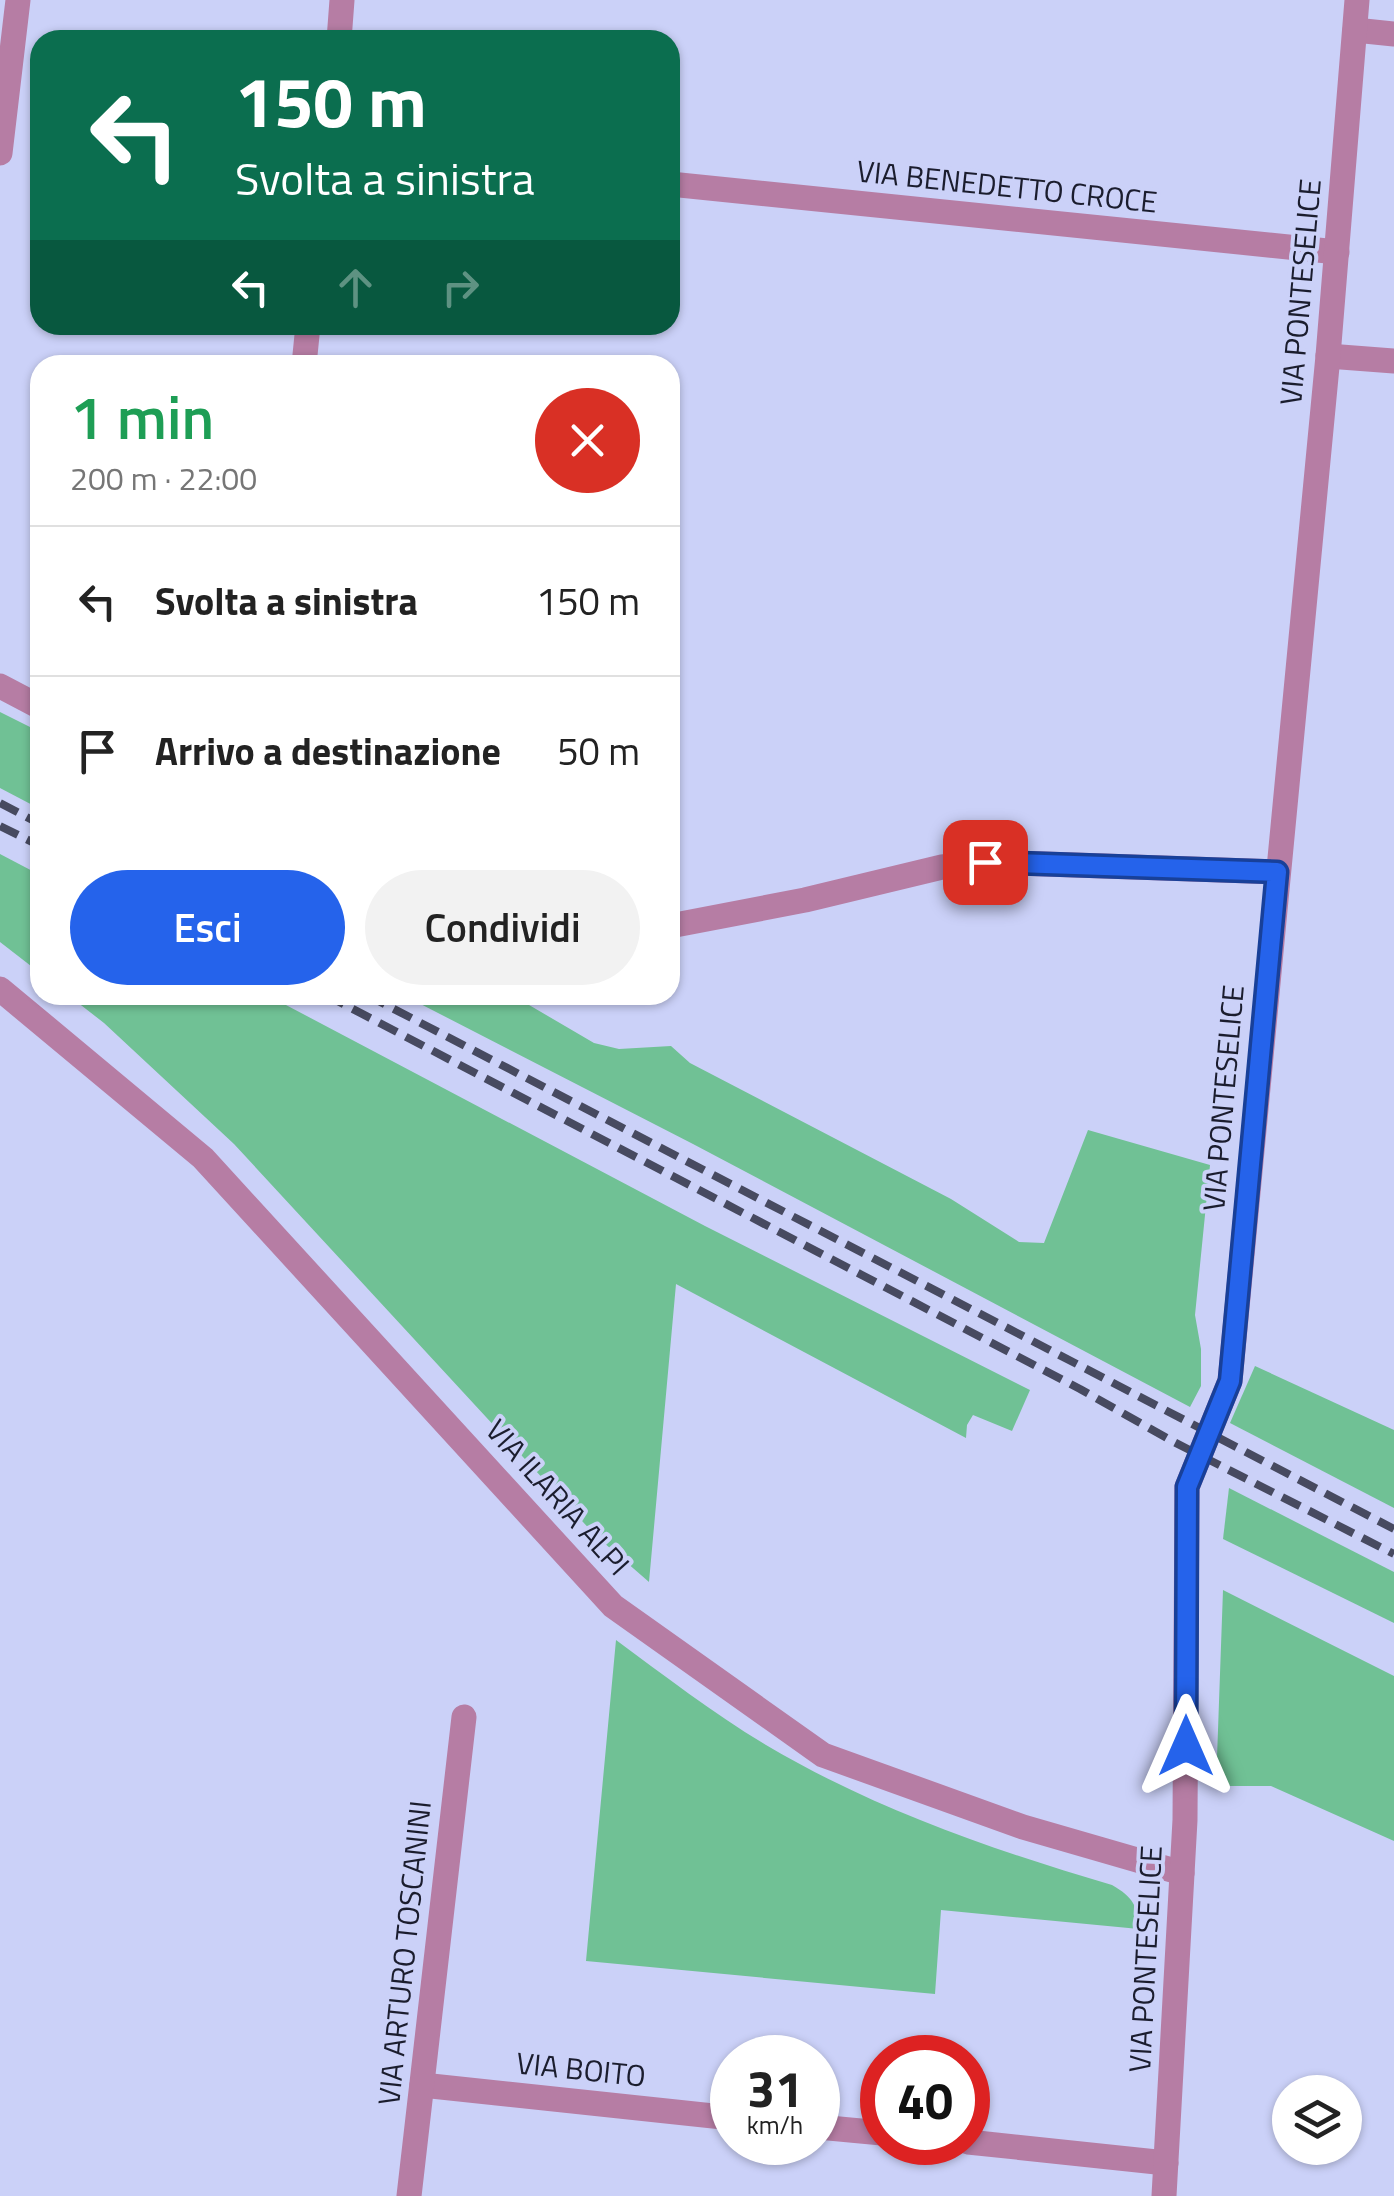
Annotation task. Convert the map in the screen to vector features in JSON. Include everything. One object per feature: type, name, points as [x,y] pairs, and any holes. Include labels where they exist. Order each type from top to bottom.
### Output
[{"type":"street","points":[[0,153],[18,0]]},
{"type":"street","points":[[339,30],[342,0]]},
{"type":"street","name":"VIA PONTESELICE","points":[[1164,2196],[1186,1800],[1187,1487],[1230,1381],[1358,0]]},
{"type":"street","points":[[1355,30],[1394,34]]},
{"type":"street","name":"VIA BENEDETTO CROCE","points":[[680,185],[1337,252]]},
{"type":"street","points":[[1328,356],[1394,361]]},
{"type":"street","points":[[0,686],[30,702]]},
{"type":"street","points":[[680,924],[805,900],[942,867],[985,862],[1277,872]]},
{"type":"street","name":"VIA ILARIA ALPI","points":[[0,989],[204,1158],[613,1606],[823,1755],[1023,1827],[1182,1873]]},
{"type":"street","name":"VIA ARTURO TOSCANINI","points":[[409,2196],[464,1718]]},
{"type":"street","name":"VIA BOITO","points":[[422,2085],[710,2116]]},
{"type":"street","points":[[990,2144],[1166,2163]]},
{"type":"green space","points":[[0,712],[30,727],[30,804],[0,788]]},
{"type":"green space","points":[[0,854],[30,870],[30,965],[0,942]]},
{"type":"green space","points":[[81,1005],[286,1005],[705,1226],[1030,1390],[1012,1431],[973,1415],[966,1438],[676,1284],[649,1582],[595,1535],[234,1144]]},
{"type":"green space","points":[[422,1005],[529,1005],[594,1043],[619,1049],[671,1046],[690,1063],[951,1199],[1019,1242],[1044,1243],[1088,1130],[1210,1165],[1195,1315],[1201,1349],[1201,1386],[1190,1407]]},
{"type":"green space","points":[[1255,1366],[1394,1430],[1394,1508],[1230,1423]]},
{"type":"green space","points":[[1229,1488],[1394,1572],[1394,1623],[1223,1539]]},
{"type":"green space","points":[[1223,1590],[1394,1676],[1394,1841],[1271,1786],[1216,1786]]},
{"type":"green space","points":[[616,1640],[747,1733],[849,1789],[979,1842],[1112,1885],[1133,1903],[1139,1929],[941,1910],[935,1994],[586,1961]]},
{"type":"railway","points":[[0,803],[30,819]]},
{"type":"railway","points":[[0,826],[30,841]]},
{"type":"railway","points":[[345,1005],[1394,1554]]},
{"type":"railway","points":[[386,1005],[1394,1529]]},
{"type":"route","points":[[985,862],[1277,872],[1230,1381],[1187,1487],[1186,1746]]}]
